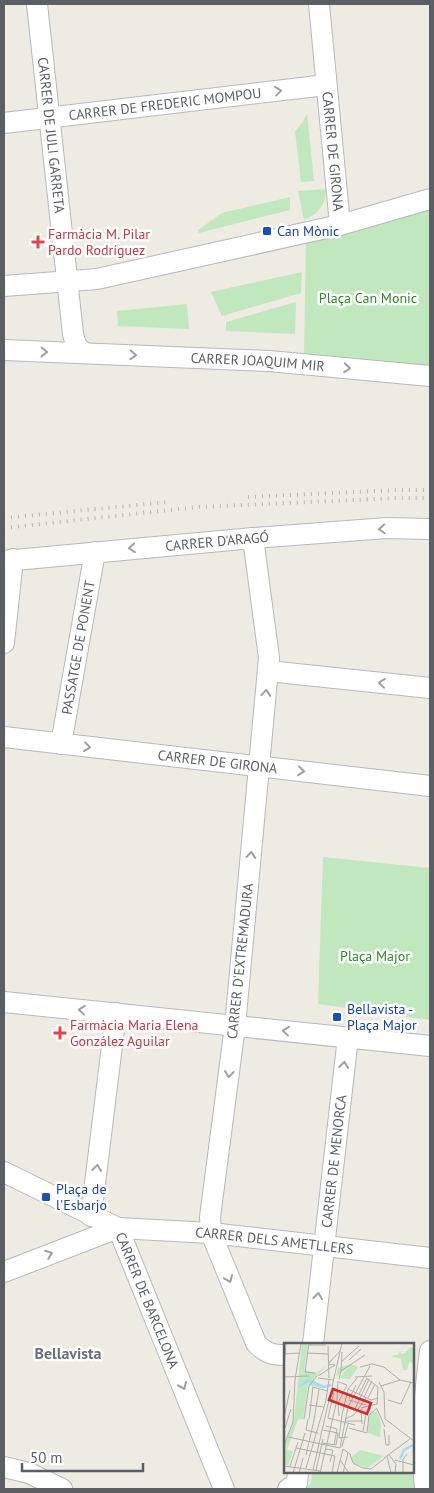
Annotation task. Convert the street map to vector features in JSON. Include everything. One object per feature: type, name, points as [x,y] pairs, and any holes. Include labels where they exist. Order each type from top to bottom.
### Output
[{"type":"street","name":"CARRER DE JULI GARRETA","points":[[37,4],[73,334],[76,345],[84,352]]},
{"type":"street","name":"CARRER DE GIRONA","points":[[4,286],[68,280],[97,280],[340,225],[319,4]]},
{"type":"street","name":"CARRER DE FREDERIC MOMPOU","points":[[4,123],[326,85]]},
{"type":"street","points":[[340,225],[430,199]]},
{"type":"street","name":"CARRER JOAQUIM MIR","points":[[4,350],[268,361],[430,376]]},
{"type":"street","name":"CARRER D'ARAGÓ","points":[[9,560],[387,528],[430,529]]},
{"type":"street","name":"CARRER D'EXTREMADURA","points":[[254,538],[269,658],[235,1026],[210,1217],[211,1233],[256,1344],[264,1352],[284,1355]]},
{"type":"street","name":"PASSATGE DE PONENT","points":[[61,744],[95,552]]},
{"type":"street","points":[[4,643],[9,560]]},
{"type":"street","points":[[268,671],[430,688]]},
{"type":"street","name":"CARRER DE GIRONA","points":[[4,737],[430,786]]},
{"type":"street","points":[[4,1002],[430,1046]]},
{"type":"street","points":[[91,1216],[116,1013]]},
{"type":"street","name":"CARRER DE MENORCA","points":[[313,1343],[348,1037]]},
{"type":"street","name":"CARRER DE BARCELONA","points":[[4,1172],[118,1228],[224,1489]]},
{"type":"street","points":[[4,1272],[118,1228]]},
{"type":"street","name":"CARRER DELS AMETLLERS","points":[[118,1228],[211,1233],[430,1258]]},
{"type":"street","points":[[425,1489],[422,1459],[423,1418],[430,1351]]},
{"type":"street","points":[[4,1467],[28,1473],[62,1489]]},
{"type":"street","points":[[288,1489],[297,1482],[298,1473]]},
{"type":"green space","points":[[307,113],[314,181],[301,182],[295,131],[303,122]]},
{"type":"green space","points":[[326,189],[325,200],[321,208],[304,220],[298,191]]},
{"type":"green space","points":[[290,197],[290,210],[199,233],[198,230],[222,213]]},
{"type":"green space","name":"Plaça Can Monic","points":[[430,207],[430,373],[304,357],[306,239]]},
{"type":"green space","points":[[302,272],[301,293],[222,316],[211,292]]},
{"type":"green space","points":[[296,302],[295,334],[226,331],[226,322]]},
{"type":"green space","points":[[187,304],[189,329],[118,326],[117,311]]},
{"type":"green space","name":"Plaça Major","points":[[323,857],[430,868],[430,1020],[318,1004]]},
{"type":"green space","points":[[414,1418],[419,1418],[419,1489],[306,1489],[311,1483],[312,1473],[414,1473]]},
{"type":"railway","points":[[248,497],[430,490]]},
{"type":"railway","points":[[4,528],[198,507],[430,498]]},
{"type":"railway","points":[[4,518],[168,502]]},
{"type":"place","name":"Can Mònic","points":[[267,231]]},
{"type":"place","name":"Farmàcia M. Pilar Pardo Rodríguez","points":[[38,242]]},
{"type":"place","name":"Bellavista - Plaça Major","points":[[337,1017]]},
{"type":"place","name":"Farmàcia Maria Elena González Aguilar","points":[[60,1033]]},
{"type":"place","name":"Plaça de l'Esbarjo","points":[[46,1197]]},
{"type":"district","name":"Bellavista","points":[[68,1353]]}]
